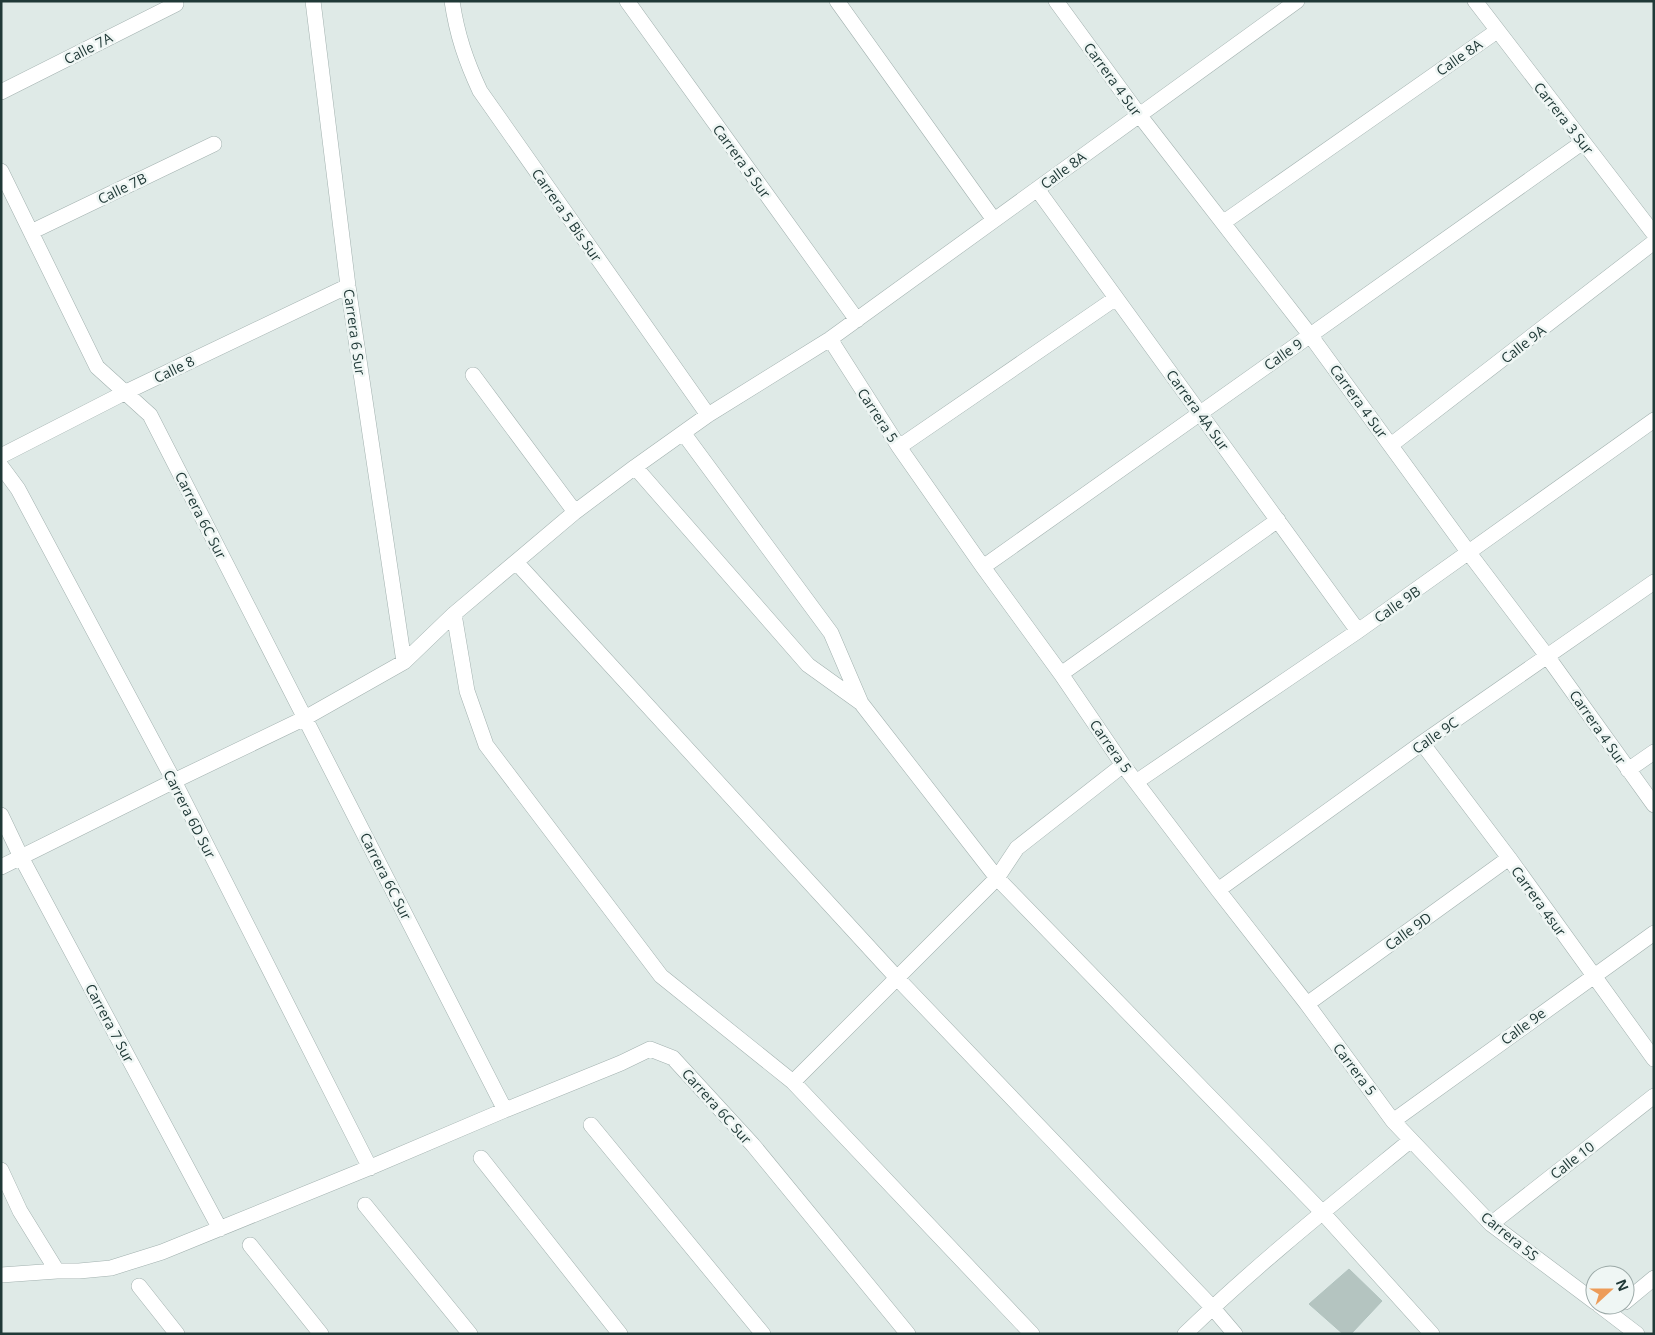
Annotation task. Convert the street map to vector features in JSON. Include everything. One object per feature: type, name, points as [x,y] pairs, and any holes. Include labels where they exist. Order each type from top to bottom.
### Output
[{"type":"street","name":"Carrera 6 Sur","points":[[313,1],[348,286],[404,662]]},
{"type":"street","name":"Carrera 5 Bis Sur","points":[[452,1],[466,63],[480,91],[708,416]]},
{"type":"street","name":"Carrera 5 Sur","points":[[627,1],[857,320]]},
{"type":"street","points":[[837,1],[994,220]]},
{"type":"street","name":"Carrera 4 Sur","points":[[1056,1],[1140,116],[1310,335],[1469,553],[1547,656],[1654,805]]},
{"type":"street","name":"Carrera 3 Sur","points":[[1475,1],[1654,234]]},
{"type":"street","name":"Calle 7A","points":[[1,92],[176,4]]},
{"type":"street","name":"Calle 8A","points":[[1,867],[305,718],[404,662],[454,614],[575,512],[635,467],[708,416],[857,320],[1140,116],[1289,4]]},
{"type":"street","name":"Calle 8A","points":[[1224,222],[1497,30]]},
{"type":"street","name":"Calle 9","points":[[983,567],[1583,142]]},
{"type":"street","name":"Calle 7B","points":[[31,232],[214,144]]},
{"type":"street","name":"Carrera 6C Sur","points":[[1,171],[97,367],[150,415],[505,1110],[621,1063],[650,1049],[673,1058],[753,1145],[908,1334]]},
{"type":"street","name":"Carrera 4A Sur","points":[[1037,189],[1358,631]]},
{"type":"street","name":"Calle 9A","points":[[1391,445],[1654,242]]},
{"type":"street","name":"Calle 8","points":[[1,456],[126,392],[348,286]]},
{"type":"street","points":[[899,447],[1116,298]]},
{"type":"street","name":"Carrera 5","points":[[830,339],[899,447],[1136,782],[1307,1004],[1393,1121],[1411,1140]]},
{"type":"street","points":[[473,375],[575,512]]},
{"type":"street","name":"Calle 9B","points":[[1136,782],[1358,631],[1654,420]]},
{"type":"street","points":[[684,434],[831,632],[861,703],[997,878],[1322,1212],[1432,1334]]},
{"type":"street","name":"Carrera 6D Sur","points":[[1,466],[18,490],[174,781],[370,1168]]},
{"type":"street","points":[[635,467],[808,665],[861,703]]},
{"type":"street","points":[[1061,674],[1278,520]]},
{"type":"street","points":[[516,562],[897,978],[1212,1307],[1235,1334]]},
{"type":"street","name":"Calle 9C","points":[[1218,890],[1422,743],[1654,582]]},
{"type":"street","points":[[454,614],[466,691],[486,746],[661,976],[793,1082],[1032,1334]]},
{"type":"street","name":"Carrera 4sur","points":[[1422,743],[1654,1059]]},
{"type":"street","points":[[1628,770],[1654,752]]},
{"type":"street","points":[[793,1082],[997,878],[1017,848],[1124,765]]},
{"type":"street","name":"Carrera 7 Sur","points":[[1,815],[220,1229]]},
{"type":"street","name":"Calle 9D","points":[[1307,1004],[1508,858]]},
{"type":"street","name":"Calle 9e","points":[[1393,1121],[1654,933]]},
{"type":"street","name":"Calle 10","points":[[1490,1224],[1654,1096]]},
{"type":"street","points":[[1,1274],[111,1268],[162,1252],[370,1168],[505,1110]]},
{"type":"street","points":[[591,1125],[763,1334]]},
{"type":"street","points":[[1185,1334],[1212,1307],[1322,1212],[1411,1140]]},
{"type":"street","name":"Carrera 5S","points":[[1411,1140],[1490,1224],[1585,1295]]},
{"type":"street","points":[[481,1158],[620,1334]]},
{"type":"street","points":[[1,1170],[20,1211],[57,1271]]},
{"type":"street","points":[[365,1205],[470,1334]]},
{"type":"street","points":[[250,1245],[321,1334]]},
{"type":"street","points":[[1635,1294],[1654,1278]]},
{"type":"street","points":[[139,1286],[177,1334]]},
{"type":"street","points":[[1617,1315],[1637,1334]]},
{"type":"building","points":[[1349,1269],[1382,1301],[1351,1334],[1343,1334],[1309,1304]]}]
